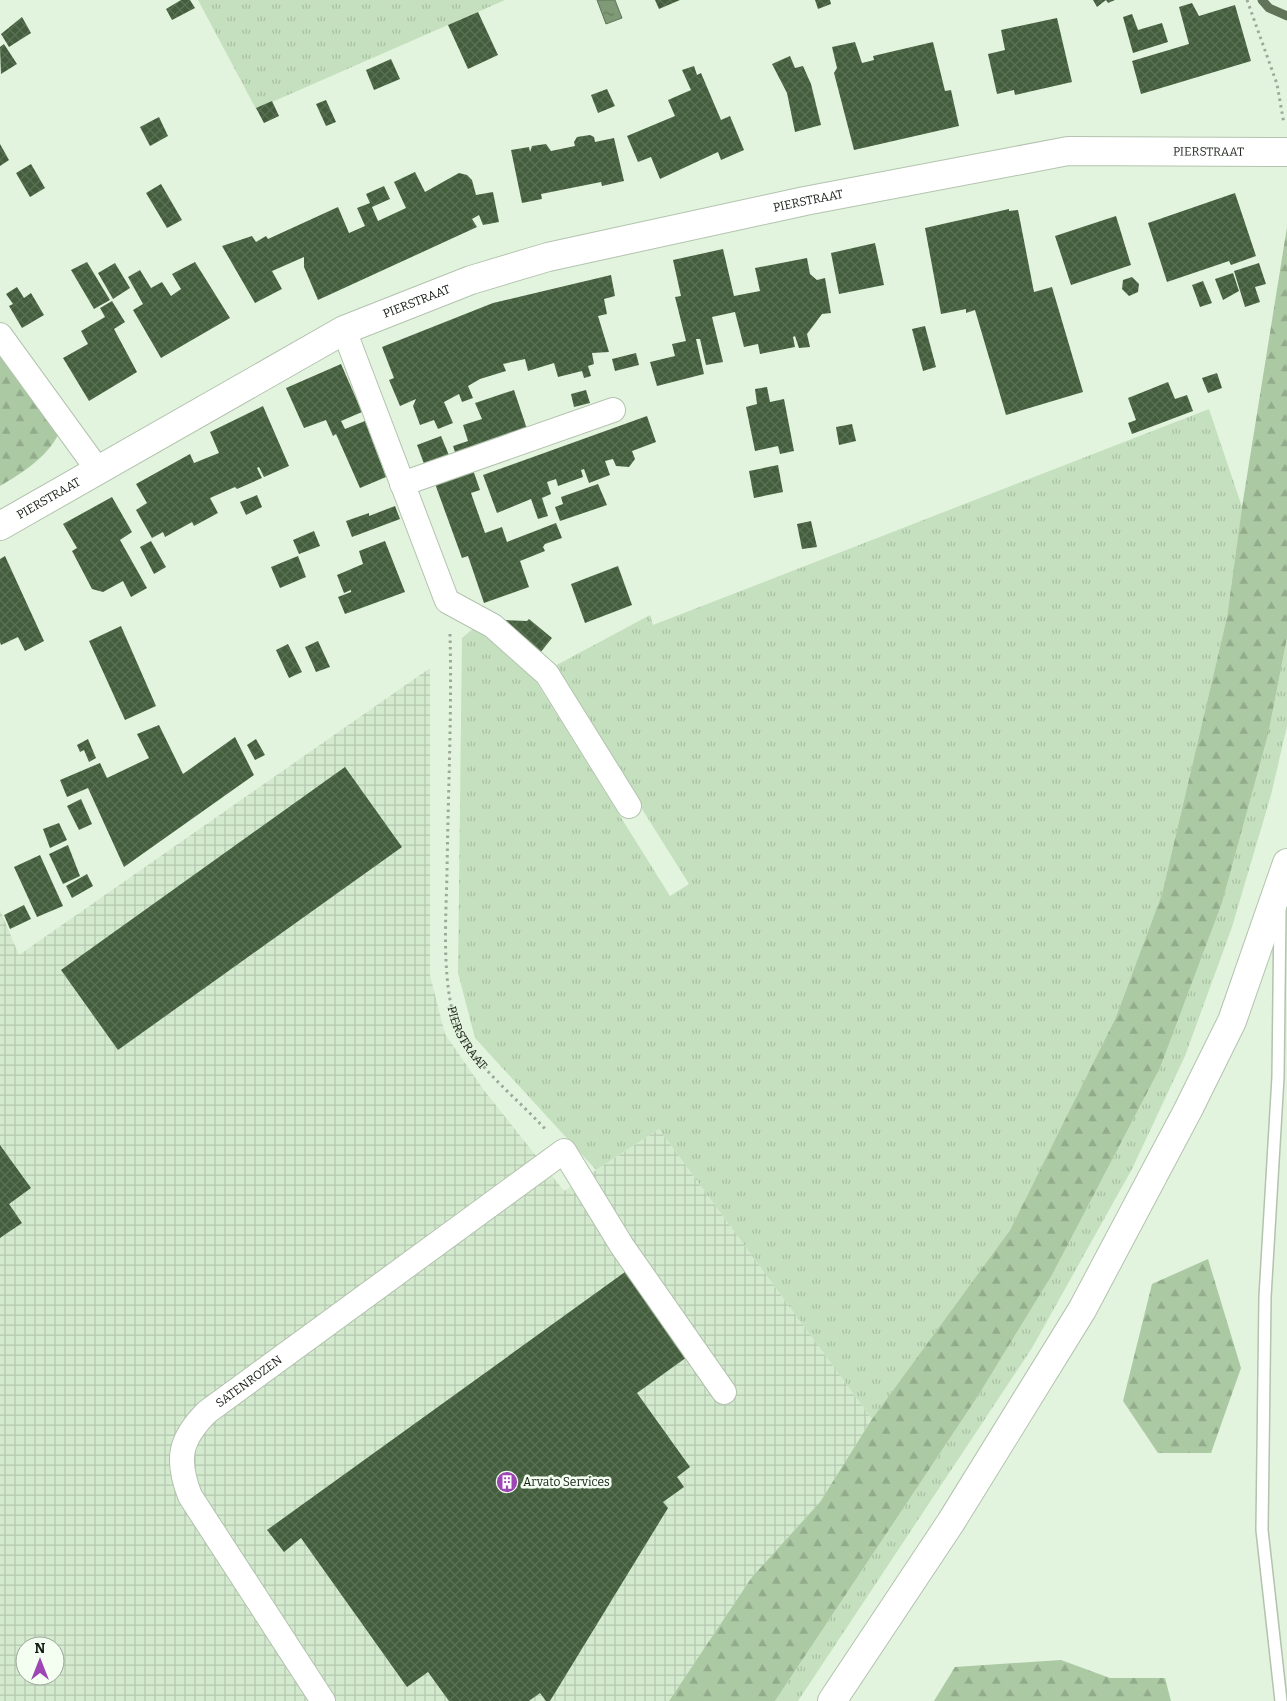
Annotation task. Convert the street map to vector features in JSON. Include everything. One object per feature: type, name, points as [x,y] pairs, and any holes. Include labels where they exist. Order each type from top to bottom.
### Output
[{"type":"main road","name":"PIERSTRAAT","points":[[0,526],[344,330],[471,280],[548,257],[805,201],[1058,153],[1286,142]]},
{"type":"main road","points":[[832,1701],[951,1522],[1082,1310],[1188,1110],[1232,1021],[1284,875]]},
{"type":"street","points":[[344,330],[447,601],[493,626],[546,674],[629,806]]},
{"type":"street","points":[[0,335],[98,470]]},
{"type":"street","points":[[402,484],[613,410]]},
{"type":"street","points":[[564,1151],[622,1246],[724,1392]]},
{"type":"street","name":"SATENROZEN","points":[[323,1701],[190,1496],[184,1480],[182,1465],[185,1439],[207,1412],[564,1151]]},
{"type":"lane","points":[[1281,1701],[1262,1530],[1265,1297],[1278,1077],[1284,875]]},
{"type":"path","points":[[1247,0],[1277,84],[1286,142]]},
{"type":"path","name":"PIERSTRAAT","points":[[447,601],[450,636],[446,922],[448,987],[454,1020],[463,1038],[483,1064],[564,1151]]},
{"type":"shaded area","points":[[430,668],[430,975],[445,1034],[483,1089],[564,1191],[659,1129],[872,1419],[820,1502],[752,1577],[669,1701],[0,1701],[0,910],[19,955]]},
{"type":"green space","points":[[198,0],[505,0],[256,109]]},
{"type":"green space","points":[[1287,227],[1287,638],[1268,735],[1222,903],[1160,1068],[1052,1275],[978,1396],[775,1701],[669,1701],[752,1577],[820,1502],[872,1419],[1010,1230],[1116,1017],[1162,894],[1227,617],[1242,507]]},
{"type":"green space","points":[[0,355],[58,435],[40,458],[0,486]]},
{"type":"green space","points":[[1209,409],[1242,507],[1227,617],[1162,894],[1116,1017],[1010,1230],[872,1419],[659,1129],[596,1170],[475,1038],[458,973],[462,638],[475,627],[529,670],[670,896],[689,884],[553,667],[650,615],[653,625]]},
{"type":"green space","points":[[1287,638],[1287,726],[1271,795],[1232,927],[1185,1056],[1132,1169],[1032,1348],[798,1701],[775,1701],[978,1396],[1052,1275],[1160,1068],[1222,903],[1268,735]]},
{"type":"green space","points":[[1208,1259],[1241,1368],[1211,1453],[1158,1453],[1123,1401],[1152,1284]]},
{"type":"green space","points":[[1061,1660],[1110,1678],[1165,1678],[1171,1701],[934,1701],[955,1667]]},
{"type":"water","points":[[597,0],[615,0],[622,18],[606,24]]},
{"type":"building","points":[[181,0],[190,0],[195,8],[172,20],[166,9]]},
{"type":"building","points":[[655,0],[680,0],[659,9]]},
{"type":"building","points":[[815,0],[830,0],[831,4],[818,9]]},
{"type":"building","points":[[1093,0],[1106,0],[1097,7]]},
{"type":"building","points":[[1192,3],[1199,16],[1235,5],[1251,61],[1141,94],[1132,61],[1189,44],[1179,7]]},
{"type":"building","points":[[478,12],[498,55],[468,69],[448,25]]},
{"type":"building","points":[[1132,14],[1138,30],[1162,23],[1168,42],[1133,53],[1123,17]]},
{"type":"building","points":[[22,17],[31,33],[9,47],[1,34]]},
{"type":"building","points":[[1057,18],[1072,82],[1015,95],[1014,90],[997,94],[988,54],[1005,50],[1001,30]]},
{"type":"building","points":[[855,42],[862,63],[874,60],[873,56],[933,42],[945,91],[951,90],[959,126],[854,150],[834,73],[837,68],[832,47]]},
{"type":"building","points":[[4,44],[17,64],[1,74],[0,47]]},
{"type":"building","points":[[790,56],[795,68],[803,66],[811,84],[821,125],[795,132],[787,93],[772,64]]},
{"type":"building","points":[[391,59],[400,79],[374,90],[366,70]]},
{"type":"building","points":[[694,66],[697,75],[701,73],[721,120],[730,116],[744,150],[721,160],[718,152],[660,179],[651,157],[638,162],[627,136],[675,116],[668,100],[691,90],[682,70]]},
{"type":"building","points":[[607,89],[615,106],[598,113],[591,95]]},
{"type":"building","points":[[326,100],[336,122],[326,126],[316,104]]},
{"type":"building","points":[[272,101],[279,116],[264,123],[256,108]]},
{"type":"building","points":[[159,117],[168,136],[150,146],[140,127]]},
{"type":"building","points":[[590,135],[594,137],[595,142],[614,138],[624,181],[602,186],[601,182],[541,194],[542,199],[522,203],[511,150],[529,147],[530,152],[532,146],[546,144],[551,151],[575,146],[574,142],[577,137]]},
{"type":"building","points":[[0,144],[9,160],[0,166]]},
{"type":"building","points":[[31,164],[45,188],[30,197],[16,173]]},
{"type":"building","points":[[415,172],[425,192],[459,173],[467,175],[472,180],[476,195],[493,192],[499,222],[483,225],[479,215],[472,219],[477,227],[318,300],[304,267],[304,257],[272,271],[282,289],[255,303],[222,246],[252,236],[256,242],[266,236],[268,239],[338,207],[349,233],[365,226],[357,208],[370,203],[366,194],[384,186],[390,199],[372,207],[378,221],[406,208],[394,182]]},
{"type":"building","points":[[161,184],[182,220],[167,228],[146,193]]},
{"type":"building","points":[[1235,193],[1256,256],[1231,265],[1229,261],[1167,282],[1148,223]]},
{"type":"building","points":[[1009,209],[1009,211],[1018,210],[1034,292],[1052,287],[1083,392],[1006,415],[975,310],[966,313],[966,309],[941,314],[925,228]]},
{"type":"building","points":[[1116,216],[1131,265],[1071,285],[1055,236]]},
{"type":"building","points":[[875,243],[884,285],[839,294],[831,253]]},
{"type":"building","points":[[723,249],[734,296],[760,291],[755,268],[807,258],[810,274],[817,280],[825,278],[831,313],[822,314],[807,334],[810,347],[799,348],[795,336],[793,337],[795,347],[760,354],[758,344],[744,347],[735,312],[712,317],[723,362],[706,365],[700,339],[696,339],[704,374],[657,386],[650,362],[675,356],[672,344],[686,341],[675,297],[681,296],[673,260]]},
{"type":"building","points":[[87,262],[110,300],[94,309],[71,270]]},
{"type":"building","points":[[195,262],[230,318],[161,358],[133,310],[143,304],[128,277],[140,270],[151,288],[162,282],[171,296],[181,289],[172,274]]},
{"type":"building","points":[[115,263],[130,288],[113,299],[98,273]]},
{"type":"building","points":[[1259,263],[1266,284],[1255,287],[1260,302],[1245,307],[1234,271]]},
{"type":"building","points":[[1233,273],[1239,291],[1223,300],[1215,279]]},
{"type":"building","points":[[611,275],[615,296],[604,299],[607,314],[598,316],[609,352],[592,353],[594,364],[588,366],[591,376],[584,378],[582,371],[558,377],[554,363],[528,371],[525,359],[503,364],[506,371],[480,379],[468,386],[473,398],[462,402],[459,394],[444,402],[453,423],[438,429],[434,420],[420,425],[413,406],[416,399],[400,406],[389,380],[394,378],[382,347],[493,303]]},
{"type":"building","points":[[1132,277],[1139,284],[1138,292],[1129,296],[1122,289],[1123,280]]},
{"type":"building","points":[[1203,281],[1212,303],[1200,307],[1192,285]]},
{"type":"building","points":[[17,287],[24,298],[31,293],[44,315],[22,328],[9,306],[13,304],[6,294]]},
{"type":"building","points":[[112,301],[125,322],[114,329],[137,372],[89,401],[63,358],[88,344],[81,331],[105,317],[100,308]]},
{"type":"building","points":[[925,326],[936,367],[923,371],[912,329]]},
{"type":"building","points":[[636,353],[639,365],[615,371],[612,359]]},
{"type":"building","points":[[341,364],[362,412],[341,421],[345,429],[365,421],[386,477],[360,488],[336,434],[333,436],[326,420],[304,428],[286,388]]},
{"type":"building","points":[[1217,373],[1222,388],[1208,393],[1202,378]]},
{"type":"building","points":[[1168,382],[1175,399],[1187,395],[1193,411],[1132,434],[1128,423],[1136,420],[1128,398]]},
{"type":"building","points":[[767,387],[770,402],[784,399],[794,451],[780,454],[778,446],[755,451],[746,407],[757,404],[755,389]]},
{"type":"building","points":[[514,390],[528,432],[457,458],[453,446],[468,441],[463,425],[482,419],[475,403]]},
{"type":"building","points":[[586,390],[590,403],[574,407],[571,394]]},
{"type":"building","points":[[263,406],[289,466],[264,477],[259,467],[257,468],[262,478],[210,498],[218,513],[194,526],[192,522],[165,537],[163,532],[152,538],[136,510],[147,503],[136,484],[190,454],[194,463],[219,453],[210,432]]},
{"type":"building","points":[[647,416],[656,442],[632,451],[635,459],[629,467],[616,466],[613,459],[605,461],[610,475],[589,483],[584,469],[581,470],[583,477],[558,486],[556,479],[547,482],[551,494],[542,498],[548,516],[538,519],[531,499],[497,513],[483,475]]},
{"type":"building","points":[[852,424],[856,441],[839,445],[836,427]]},
{"type":"building","points":[[441,436],[451,460],[426,469],[417,445]]},
{"type":"building","points":[[778,465],[783,492],[754,498],[749,471]]},
{"type":"building","points":[[472,467],[480,490],[471,493],[485,533],[502,527],[507,542],[556,523],[562,538],[545,544],[543,547],[545,551],[520,561],[529,587],[484,603],[468,556],[462,558],[434,481]]},
{"type":"building","points":[[598,484],[607,505],[560,521],[555,507],[563,504],[561,497]]},
{"type":"building","points":[[257,495],[262,507],[246,515],[240,502]]},
{"type":"building","points":[[112,497],[132,532],[120,540],[147,588],[131,597],[123,581],[103,592],[92,589],[72,551],[77,548],[63,524]]},
{"type":"building","points":[[395,506],[400,519],[352,537],[346,521],[369,513],[369,516]]},
{"type":"building","points":[[811,521],[817,547],[802,549],[797,524]]},
{"type":"building","points":[[314,531],[320,546],[299,554],[293,540]]},
{"type":"building","points":[[151,541],[166,567],[154,574],[140,547]]},
{"type":"building","points":[[385,541],[405,592],[345,614],[338,597],[351,592],[351,590],[344,593],[337,575],[363,564],[359,551]]},
{"type":"building","points":[[5,556],[44,641],[25,651],[18,637],[1,645],[0,642],[0,559]]},
{"type":"building","points":[[298,556],[306,577],[280,588],[271,567]]},
{"type":"building","points":[[618,566],[632,605],[585,623],[571,584]]},
{"type":"building","points":[[529,619],[552,638],[540,653],[501,620],[527,621]]},
{"type":"building","points":[[121,626],[156,706],[125,720],[89,641]]},
{"type":"building","points":[[318,641],[330,667],[316,672],[305,647]]},
{"type":"building","points":[[288,644],[302,672],[289,678],[276,650]]},
{"type":"building","points":[[159,725],[183,774],[235,737],[254,775],[124,867],[88,788],[67,797],[60,780],[100,763],[107,778],[149,758],[137,734]]},
{"type":"building","points":[[88,739],[96,758],[89,762],[84,750],[80,752],[77,745]]},
{"type":"building","points":[[256,739],[265,755],[255,760],[247,745]]},
{"type":"building","points":[[345,767],[402,847],[118,1050],[61,970]]},
{"type":"building","points":[[81,799],[92,824],[79,830],[67,806]]},
{"type":"building","points":[[59,823],[67,840],[50,848],[43,829]]},
{"type":"building","points":[[68,845],[80,876],[63,884],[49,854]]},
{"type":"building","points":[[40,855],[63,906],[37,917],[14,867]]},
{"type":"building","points":[[87,874],[93,886],[72,898],[66,886]]},
{"type":"building","points":[[24,905],[31,919],[10,929],[4,915]]},
{"type":"building","points":[[0,1145],[31,1188],[9,1204],[22,1223],[0,1238]]},
{"type":"building","name":"Arvato Services","points":[[625,1272],[687,1357],[637,1393],[690,1467],[677,1477],[684,1487],[663,1502],[668,1508],[550,1701],[546,1701],[540,1693],[529,1701],[449,1701],[428,1672],[407,1687],[301,1538],[284,1552],[267,1530]]},
{"type":"waterway","points":[[1262,0],[1269,8],[1287,16]]},
{"type":"place","name":"Arvato Services","points":[[507,1482]]}]
